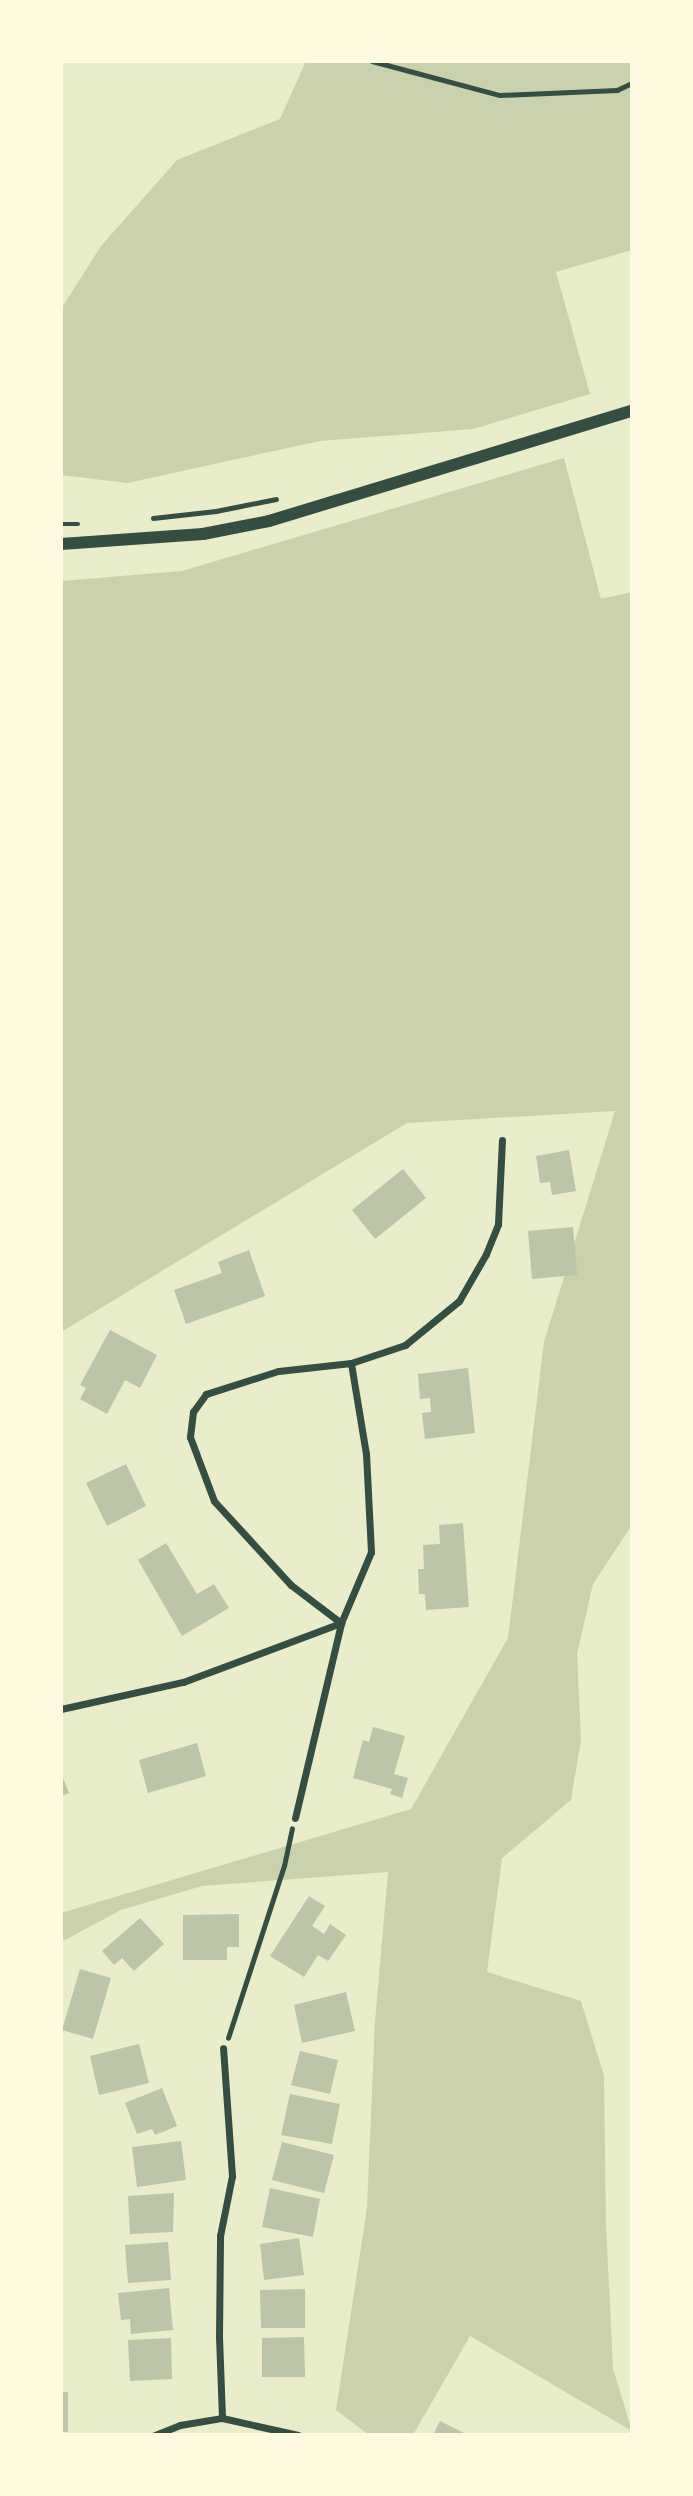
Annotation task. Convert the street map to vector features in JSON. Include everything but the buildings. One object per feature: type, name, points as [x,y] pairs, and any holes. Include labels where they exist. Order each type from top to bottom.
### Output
[{"type":"street","points":[[61,544],[203,534],[269,521],[632,411]]},
{"type":"street","points":[[341,1623],[291,1585],[214,1501],[190,1437],[193,1412],[206,1394],[278,1371],[351,1363],[405,1345],[459,1301],[486,1254],[498,1224],[502,1140]]},
{"type":"street","points":[[295,1818],[341,1623],[371,1552],[366,1454],[351,1363]]},
{"type":"street","points":[[61,1709],[183,1682],[341,1623]]},
{"type":"street","points":[[222,2418],[219,2258],[232,2176],[223,2048]]},
{"type":"street","points":[[155,2435],[180,2425],[222,2418],[299,2435]]},
{"type":"path","points":[[372,61],[500,95],[617,90],[632,83]]},
{"type":"path","points":[[147,519],[216,511],[288,496]]},
{"type":"path","points":[[61,524],[84,524]]},
{"type":"path","points":[[223,2048],[239,2010],[284,1866],[295,1818]]},
{"type":"green space","points":[[306,61],[632,61],[632,250],[556,272],[590,394],[473,429],[320,441],[127,483],[61,475],[61,309],[101,246],[177,160],[280,119]]},
{"type":"green space","points":[[564,458],[601,599],[632,592],[632,1525],[593,1584],[577,1654],[581,1740],[571,1800],[502,1858],[487,1972],[581,2001],[604,2076],[606,2225],[613,2368],[632,2431],[470,2336],[413,2435],[369,2435],[336,2410],[367,2208],[375,2021],[388,1872],[202,1886],[121,1910],[61,1942],[61,1913],[411,1809],[508,1638],[544,1342],[615,1111],[407,1123],[61,1332],[61,581],[182,571]]}]
